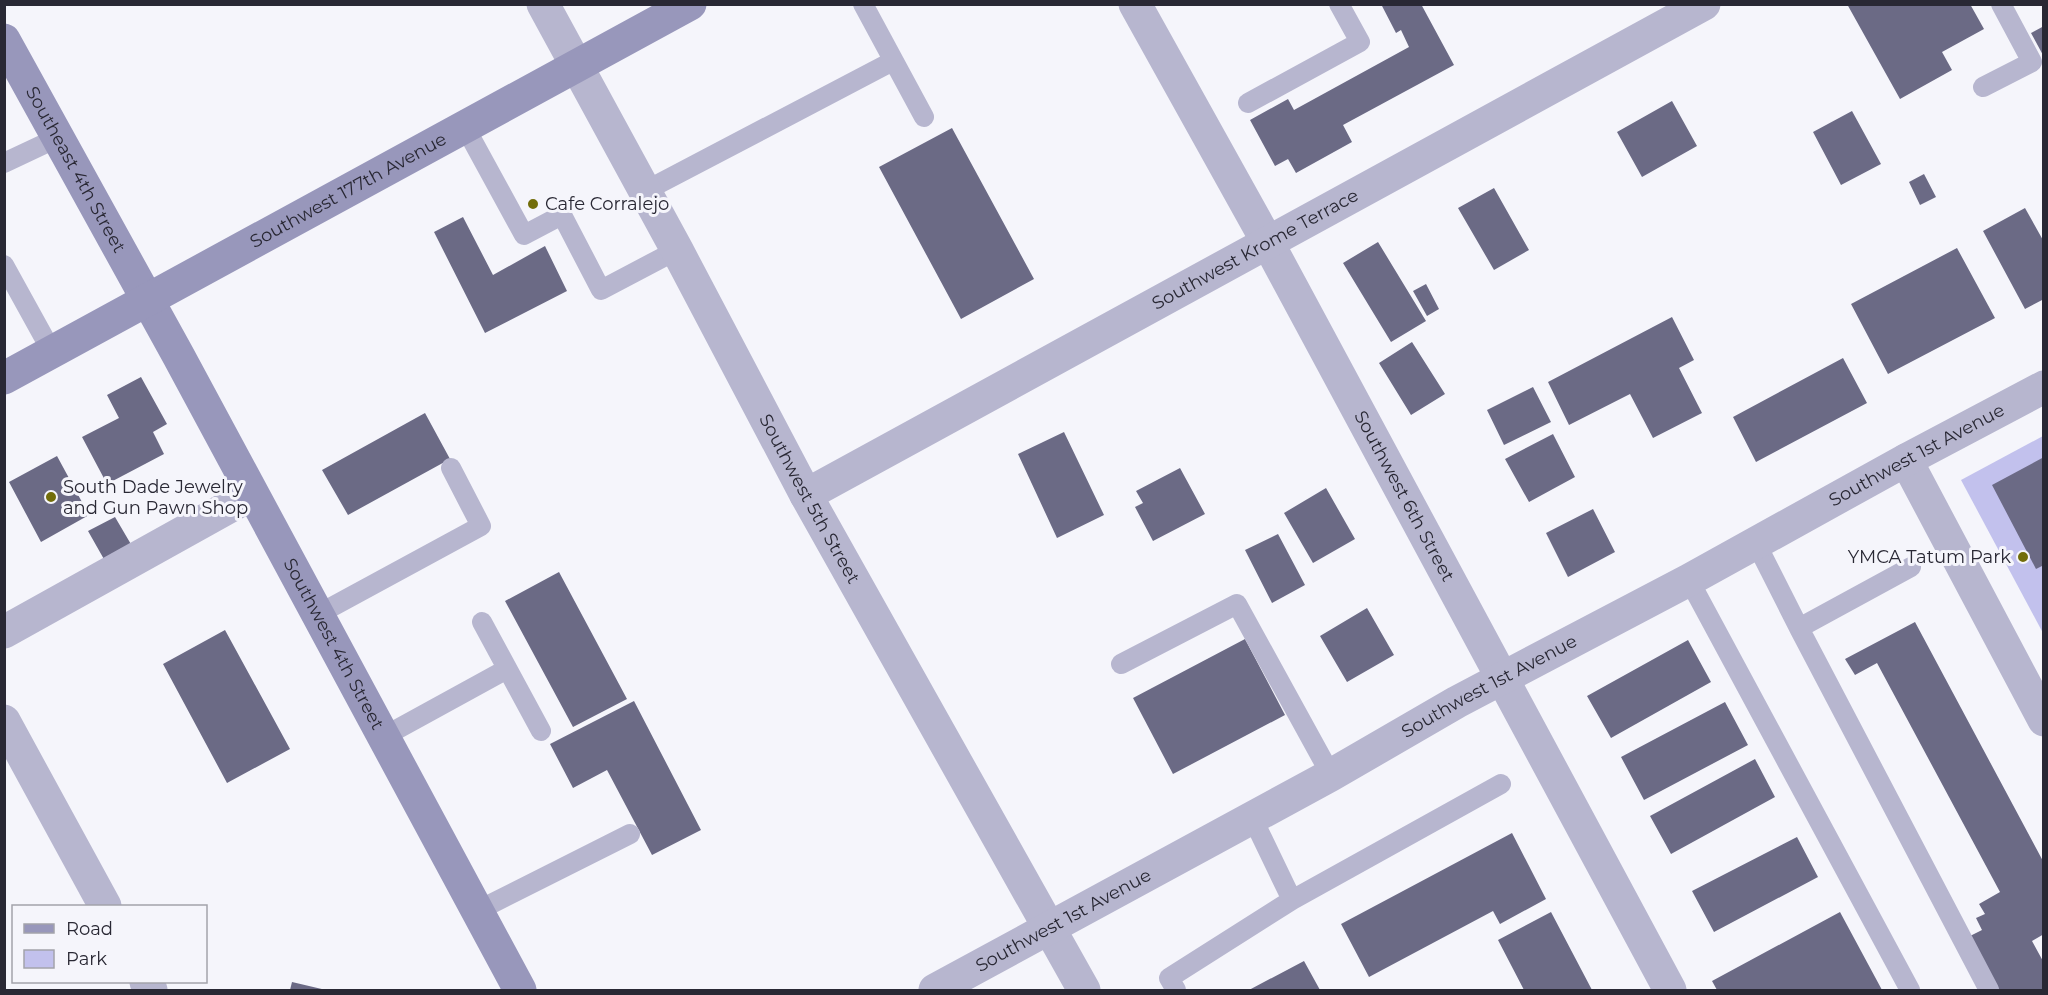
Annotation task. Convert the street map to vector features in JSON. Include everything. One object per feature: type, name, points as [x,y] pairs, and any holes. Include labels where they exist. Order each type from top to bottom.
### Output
[{"type":"street","name":"Southwest 5th Street","points":[[543,4],[677,250],[806,495],[1083,990]]},
{"type":"street","name":"Southwest 177th Avenue","points":[[4,378],[690,4]]},
{"type":"street","name":"Southwest 6th Street","points":[[1135,4],[1268,243],[1670,990]]},
{"type":"street","name":"Southwest Krome Terrace","points":[[806,495],[1704,4]]},
{"type":"street","name":"Southeast 4th Street","points":[[4,40],[147,299]]},
{"type":"street","name":"Southwest 4th Street","points":[[147,299],[520,990]]},
{"type":"street","name":"Southwest 1st Avenue","points":[[935,990],[1331,775],[1501,679],[1689,580],[2043,387]]},
{"type":"street","points":[[1906,460],[2036,688],[2043,720]]},
{"type":"street","points":[[4,632],[252,494]]},
{"type":"street","points":[[4,721],[104,905]]},
{"type":"lane","points":[[863,4],[924,117]]},
{"type":"lane","points":[[1248,103],[1360,42],[1339,4]]},
{"type":"lane","points":[[1983,87],[2032,62],[2001,4]]},
{"type":"lane","points":[[645,191],[893,61]]},
{"type":"lane","points":[[465,127],[524,235],[562,215],[601,290],[677,250]]},
{"type":"lane","points":[[4,163],[57,138]]},
{"type":"lane","points":[[4,265],[52,352]]},
{"type":"lane","points":[[317,615],[481,526],[451,468]]},
{"type":"lane","points":[[1756,543],[1989,990]]},
{"type":"lane","points":[[1799,628],[1911,567]]},
{"type":"lane","points":[[1689,580],[1910,990]]},
{"type":"lane","points":[[1120,664],[1237,604],[1331,775]]},
{"type":"lane","points":[[482,622],[541,731]]},
{"type":"lane","points":[[383,737],[507,669]]},
{"type":"lane","points":[[1176,990],[1169,978],[1293,900],[1501,784]]},
{"type":"lane","points":[[1252,818],[1293,900]]},
{"type":"lane","points":[[477,911],[630,834]]},
{"type":"green space","name":"YMCA Tatum Park","points":[[2043,436],[2043,633],[1961,480]]},
{"type":"building","points":[[1381,4],[1421,4],[1454,65],[1343,125],[1352,142],[1296,173],[1288,159],[1275,166],[1250,120],[1288,99],[1294,110],[1409,47],[1401,30],[1396,33]]},
{"type":"building","points":[[1847,4],[1970,4],[1984,29],[1942,52],[1952,70],[1900,99]]},
{"type":"building","points":[[2044,26],[2044,57],[2031,33]]},
{"type":"building","points":[[1672,101],[1697,146],[1642,177],[1617,132]]},
{"type":"building","points":[[1852,111],[1881,164],[1841,185],[1813,132]]},
{"type":"building","points":[[952,128],[1034,279],[961,319],[879,167]]},
{"type":"building","points":[[1924,174],[1936,197],[1920,205],[1909,182]]},
{"type":"building","points":[[1494,188],[1529,250],[1494,270],[1458,208]]},
{"type":"building","points":[[2025,208],[2044,242],[2044,299],[2025,309],[1983,231]]},
{"type":"building","points":[[463,217],[493,275],[545,246],[567,291],[485,333],[434,232]]},
{"type":"building","points":[[1378,242],[1426,321],[1391,342],[1343,263]]},
{"type":"building","points":[[1957,248],[1995,318],[1888,374],[1851,304]]},
{"type":"building","points":[[1426,284],[1439,309],[1427,316],[1413,291]]},
{"type":"building","points":[[1672,317],[1694,360],[1679,368],[1702,413],[1653,438],[1630,394],[1569,425],[1548,382]]},
{"type":"building","points":[[1412,342],[1445,394],[1411,415],[1379,363]]},
{"type":"building","points":[[1843,358],[1867,403],[1756,462],[1733,417]]},
{"type":"building","points":[[141,377],[167,424],[153,432],[164,454],[107,484],[82,437],[119,418],[107,395]]},
{"type":"building","points":[[1533,387],[1551,422],[1504,445],[1487,410]]},
{"type":"building","points":[[425,413],[450,459],[348,515],[322,470]]},
{"type":"building","points":[[1064,432],[1104,515],[1057,538],[1018,454]]},
{"type":"building","points":[[1553,434],[1575,477],[1529,502],[1505,459]]},
{"type":"building","points":[[57,456],[89,515],[41,542],[9,482]]},
{"type":"building","points":[[2044,457],[2044,565],[2036,569],[1992,485]]},
{"type":"building","points":[[1180,468],[1205,514],[1153,541],[1135,507],[1143,503],[1136,491]]},
{"type":"building","points":[[1326,488],[1355,539],[1313,563],[1284,513]]},
{"type":"building","points":[[1593,509],[1615,552],[1568,577],[1546,533]]},
{"type":"building","points":[[115,517],[132,546],[105,561],[88,531]]},
{"type":"building","points":[[1278,534],[1305,585],[1272,603],[1245,550]]},
{"type":"building","points":[[559,572],[627,699],[573,727],[505,601]]},
{"type":"building","points":[[1367,608],[1394,655],[1347,682],[1320,636]]},
{"type":"building","points":[[1915,622],[2044,863],[2044,934],[2032,941],[2044,963],[2044,990],[1996,990],[1968,937],[1982,930],[1976,918],[1985,914],[1979,904],[2000,892],[1877,663],[1855,675],[1845,659]]},
{"type":"building","points":[[225,630],[290,749],[227,783],[163,664]]},
{"type":"building","points":[[1245,639],[1285,715],[1173,774],[1133,698]]},
{"type":"building","points":[[1688,640],[1711,682],[1611,738],[1587,696]]},
{"type":"building","points":[[634,701],[701,830],[652,855],[607,770],[573,788],[550,744]]},
{"type":"building","points":[[1725,702],[1748,745],[1644,800],[1621,757]]},
{"type":"building","points":[[1755,759],[1775,797],[1671,854],[1650,816]]},
{"type":"building","points":[[1512,833],[1546,899],[1500,924],[1493,911],[1369,977],[1341,924]]},
{"type":"building","points":[[1797,837],[1818,877],[1714,932],[1692,891]]},
{"type":"building","points":[[1551,912],[1592,990],[1524,990],[1498,940]]},
{"type":"building","points":[[1840,912],[1882,990],[1717,990],[1712,981]]},
{"type":"building","points":[[1304,961],[1320,990],[1249,990]]},
{"type":"building","points":[[292,982],[326,990],[290,990]]},
{"type":"place","name":"Cafe Corralejo","points":[[533,204]]},
{"type":"place","name":"South Dade Jewelry and Gun Pawn Shop","points":[[51,497]]},
{"type":"place","name":"YMCA Tatum Park","points":[[2023,557]]}]
